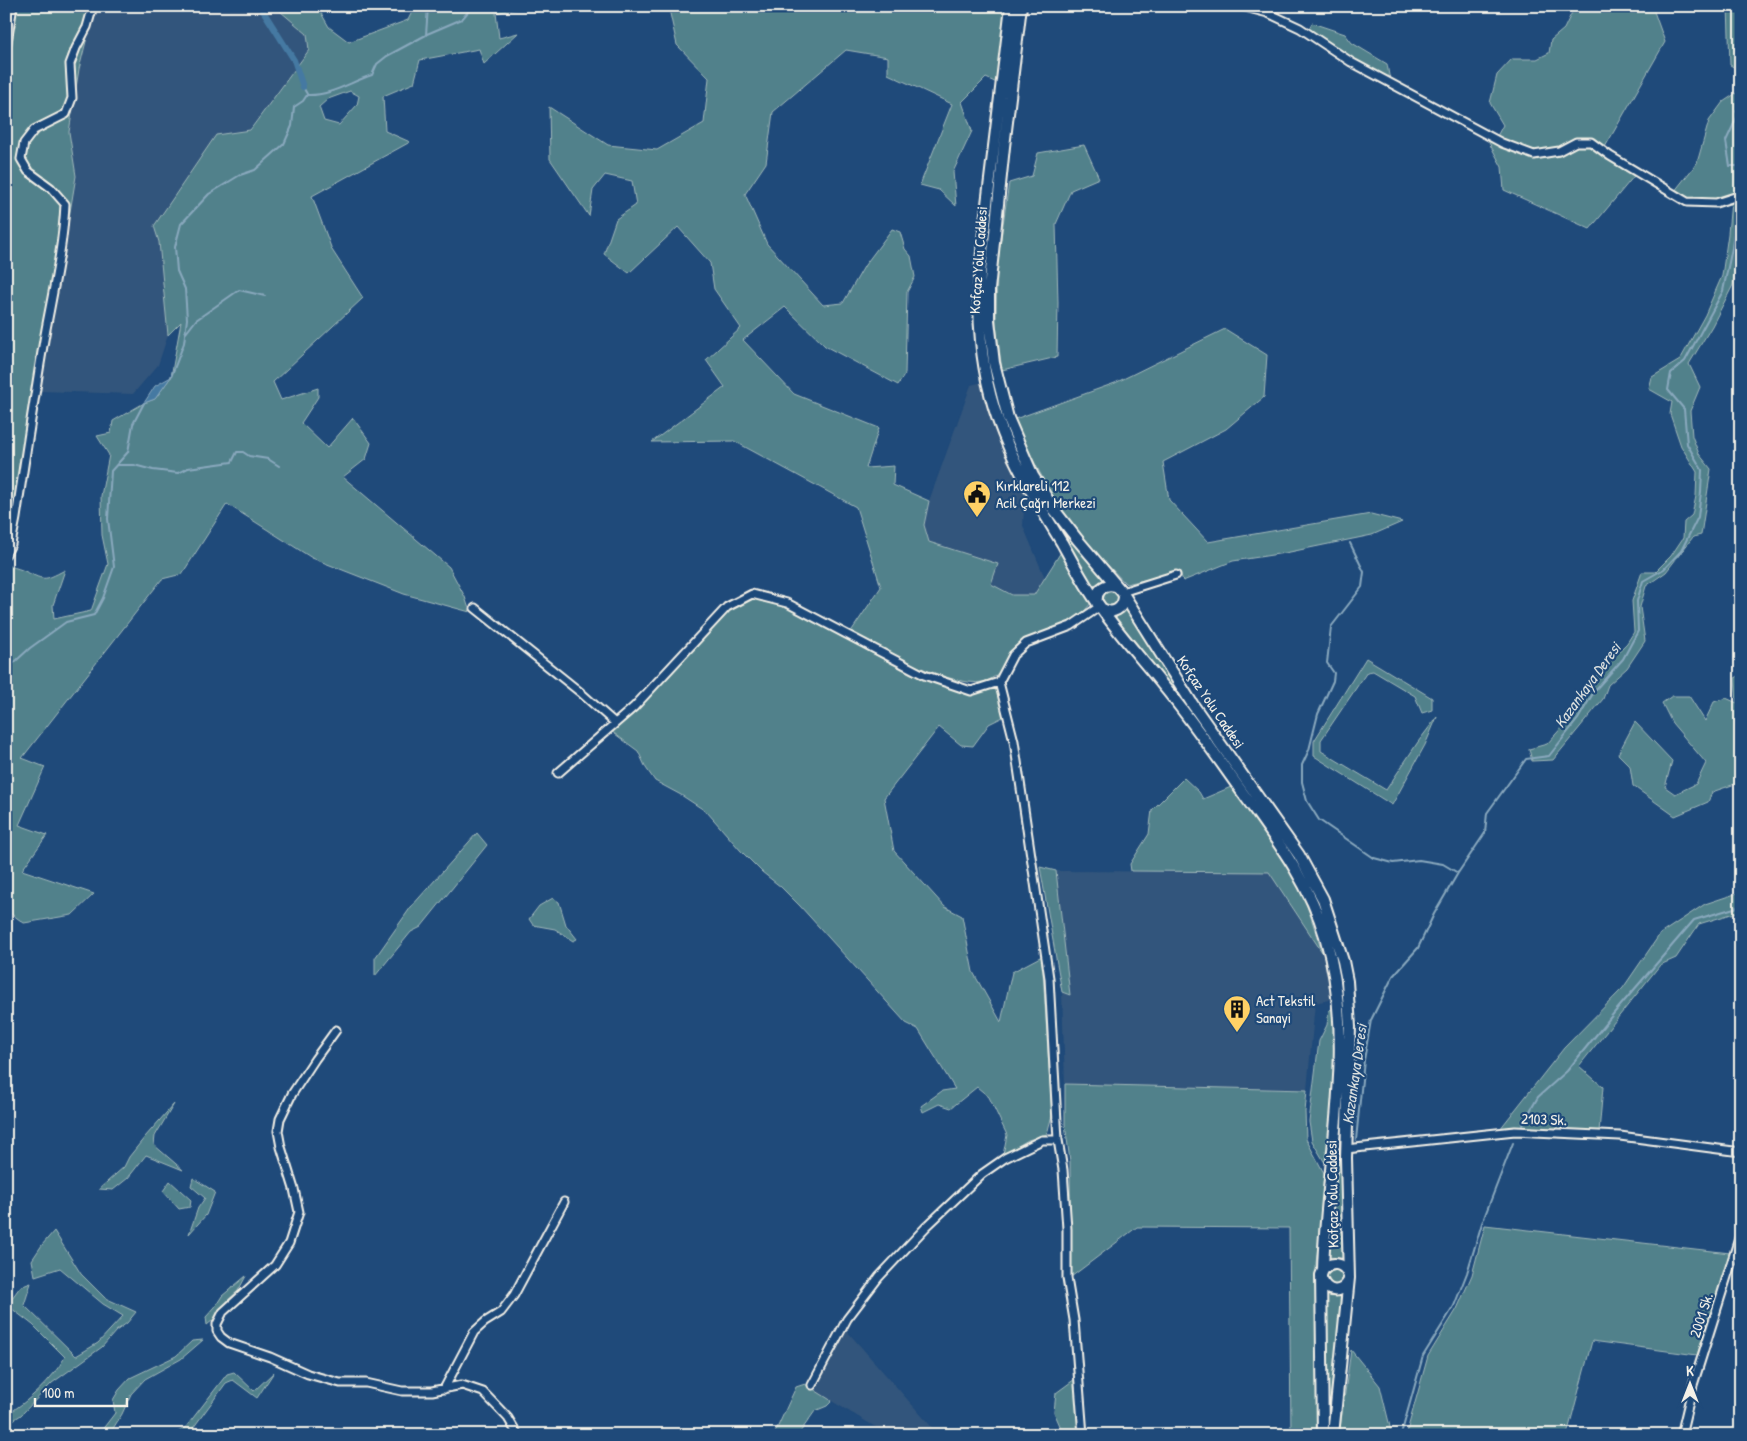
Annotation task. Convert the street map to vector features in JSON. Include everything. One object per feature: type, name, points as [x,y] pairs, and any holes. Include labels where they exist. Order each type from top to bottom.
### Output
[{"type":"main road","name":"Kofçaz Yolu Caddesi","points":[[1011,6],[980,274],[979,310],[982,348],[989,389],[1008,447],[1027,486],[1098,605],[1191,720],[1288,858],[1309,895],[1324,930],[1336,979],[1340,1029],[1337,1112],[1322,1275],[1323,1435]]},
{"type":"main road","name":"Kofçaz Yolu Caddesi","points":[[1021,6],[990,275],[989,320],[994,363],[1008,418],[1033,476],[1063,522],[1120,592],[1193,705],[1299,855],[1323,899],[1343,961],[1349,1007],[1350,1046],[1346,1149],[1348,1278],[1333,1435]]},
{"type":"main road","points":[[1111,585],[1120,592],[1122,606],[1115,611],[1106,611],[1098,605],[1097,594],[1102,588],[1111,585]]},
{"type":"main road","points":[[1330,1264],[1335,1264],[1343,1267],[1348,1278],[1343,1289],[1334,1291],[1326,1288],[1322,1275],[1330,1264]]},
{"type":"street","points":[[6,48],[13,6]]},
{"type":"street","points":[[6,554],[11,544],[16,518],[55,283],[64,224],[65,204],[51,188],[28,171],[21,159],[24,143],[34,130],[66,114],[72,98],[70,64],[87,27],[93,6]]},
{"type":"street","points":[[1241,6],[1268,13],[1300,28],[1358,66],[1502,143],[1534,155],[1559,151],[1576,142],[1591,142],[1610,156],[1687,202],[1716,203],[1741,195]]},
{"type":"street","points":[[1120,592],[1176,576]]},
{"type":"street","points":[[558,772],[634,707],[727,607],[752,594],[787,602],[924,675],[971,691],[999,682]]},
{"type":"street","points":[[1083,1435],[1074,1320],[1067,1278],[1067,1229],[1063,1170],[1058,1140],[1049,978],[1014,741],[999,682],[1013,654],[1026,643],[1071,626],[1098,605]]},
{"type":"street","points":[[475,608],[580,692],[615,723]]},
{"type":"street","points":[[336,1030],[292,1094],[280,1119],[278,1131],[281,1147],[299,1212],[288,1243],[275,1265],[223,1312],[217,1324],[217,1331],[229,1343],[270,1357],[308,1374],[340,1383],[366,1383],[402,1392],[432,1392],[462,1385],[483,1392],[508,1418],[518,1435]]},
{"type":"street","name":"2103 Sk.","points":[[1346,1149],[1515,1131],[1620,1136],[1741,1152]]},
{"type":"street","points":[[812,1385],[847,1319],[879,1277],[926,1227],[982,1174],[1005,1158],[1042,1140],[1058,1140]]},
{"type":"street","points":[[444,1389],[474,1332],[500,1312],[514,1295],[564,1202]]},
{"type":"street","name":"2001 Sk.","points":[[1681,1435],[1693,1385],[1741,1232]]},
{"type":"shaded area","points":[[95,6],[274,6],[307,34],[309,50],[249,130],[216,135],[154,226],[159,242],[168,335],[158,365],[133,394],[41,391],[76,176],[69,132],[79,69]]},
{"type":"shaded area","points":[[171,377],[155,399],[144,403],[155,386]]},
{"type":"shaded area","points":[[983,382],[1007,454],[1025,491],[1023,526],[1045,578],[1034,595],[1012,595],[991,584],[998,564],[928,542],[924,525],[929,501],[971,385]]},
{"type":"shaded area","points":[[1056,871],[1269,872],[1322,952],[1328,966],[1333,999],[1315,1003],[1307,1090],[1065,1084],[1062,992],[1070,995],[1070,993]]},
{"type":"shaded area","points":[[846,1330],[937,1433],[936,1435],[889,1435],[813,1390]]},
{"type":"green space","points":[[16,6],[95,6],[79,69],[69,132],[76,176],[55,302],[48,301],[14,515],[6,548],[6,67]]},
{"type":"green space","points":[[274,6],[317,6],[329,27],[349,42],[408,20],[415,6],[528,6],[496,13],[499,38],[518,33],[484,64],[479,49],[420,60],[414,83],[383,96],[385,131],[410,142],[312,196],[332,250],[363,298],[273,382],[281,400],[318,388],[318,397],[301,423],[327,448],[353,418],[371,443],[366,459],[343,477],[449,567],[465,597],[470,612],[404,594],[312,558],[227,504],[182,574],[162,579],[22,758],[45,767],[19,825],[47,835],[22,870],[94,894],[72,915],[24,923],[6,910],[6,565],[40,578],[47,578],[65,570],[53,605],[54,619],[91,611],[108,564],[102,535],[101,496],[109,455],[97,436],[111,433],[113,421],[144,403],[155,399],[171,377],[181,322],[168,335],[159,242],[154,226],[216,135],[250,130],[309,50],[307,34]],"holes":[[[350,91],[359,96],[357,105],[339,125],[324,121],[319,107],[328,99]]]},
{"type":"green space","points":[[693,6],[1006,6],[997,83],[986,78],[962,102],[972,131],[953,172],[956,206],[939,190],[920,185],[952,104],[888,74],[888,57],[846,50],[773,112],[766,163],[745,194],[767,244],[823,305],[843,303],[865,265],[892,229],[900,232],[905,249],[911,256],[915,277],[907,292],[905,374],[898,385],[825,346],[785,307],[743,340],[794,394],[879,428],[866,468],[894,466],[893,485],[929,501],[924,525],[929,542],[998,564],[991,584],[1012,595],[1034,595],[1061,552],[1092,602],[1070,623],[1023,641],[1014,650],[999,672],[989,680],[976,683],[960,681],[940,675],[898,658],[850,633],[881,587],[856,507],[734,441],[652,442],[725,387],[706,360],[741,328],[714,289],[710,263],[678,227],[629,273],[604,254],[616,219],[636,205],[632,181],[605,175],[593,190],[589,216],[550,159],[549,107],[608,145],[657,150],[704,123],[709,78],[677,45],[669,9],[695,10]]},
{"type":"green space","points":[[1575,6],[1652,6],[1665,42],[1605,147],[1592,138],[1574,138],[1557,148],[1533,152],[1497,136],[1503,125],[1490,103],[1497,75],[1512,59],[1537,59],[1549,53],[1551,40],[1564,29]]},
{"type":"green space","points":[[1728,6],[1741,6],[1741,71],[1730,65]]},
{"type":"green space","points":[[1312,23],[1345,34],[1352,43],[1387,64],[1390,81],[1350,58],[1308,30]]},
{"type":"green space","points":[[1741,90],[1741,193],[1715,200],[1687,200],[1674,192],[1697,163],[1709,121],[1723,102]]},
{"type":"green space","points":[[1487,139],[1533,158],[1559,156],[1576,145],[1590,145],[1634,176],[1590,229],[1504,190],[1502,167]]},
{"type":"green space","points":[[1084,145],[1099,178],[1071,190],[1056,224],[1057,357],[1002,370],[996,325],[997,266],[1009,183],[1032,176],[1038,153]]},
{"type":"green space","points":[[1741,198],[1741,254],[1736,260],[1733,285],[1712,326],[1689,364],[1700,387],[1690,411],[1692,436],[1699,454],[1711,469],[1701,535],[1693,537],[1666,572],[1646,586],[1640,607],[1645,641],[1627,668],[1608,685],[1603,699],[1553,760],[1532,761],[1529,749],[1547,744],[1573,715],[1599,671],[1627,643],[1634,632],[1632,601],[1642,572],[1655,572],[1671,556],[1683,538],[1684,522],[1692,515],[1696,496],[1697,472],[1681,446],[1670,414],[1672,402],[1649,389],[1652,377],[1680,360],[1705,315],[1722,276],[1731,201]]},
{"type":"green space","points":[[1225,329],[1267,355],[1264,397],[1226,429],[1163,462],[1169,500],[1208,542],[1371,514],[1402,522],[1372,535],[1285,553],[1233,561],[1183,581],[1180,572],[1126,584],[1073,526],[1053,497],[1036,466],[1015,419],[1115,383]]},
{"type":"green space","points":[[1043,504],[1105,578],[1092,587]]},
{"type":"green space","points":[[1110,589],[1116,592],[1119,598],[1116,604],[1110,607],[1104,604],[1101,598],[1104,592]]},
{"type":"green space","points":[[754,598],[786,607],[911,674],[975,694],[997,687],[1005,716],[989,724],[973,746],[961,745],[939,727],[884,798],[894,851],[945,907],[962,916],[973,972],[1001,1022],[1012,972],[1042,956],[1052,1115],[1047,1134],[1028,1140],[1003,1155],[1007,1135],[989,1097],[977,1087],[951,1108],[939,1104],[923,1112],[921,1106],[942,1091],[955,1089],[918,1029],[906,1023],[800,906],[741,851],[707,812],[655,781],[638,751],[611,731],[655,690],[728,610]]},
{"type":"green space","points":[[1128,609],[1192,713],[1115,617]]},
{"type":"green space","points":[[1366,658],[1432,698],[1432,710],[1422,713],[1415,696],[1373,671],[1367,672],[1321,740],[1321,751],[1386,790],[1437,717],[1425,745],[1392,805],[1314,756],[1314,741]]},
{"type":"green space","points":[[1741,675],[1741,782],[1712,792],[1708,802],[1675,816],[1633,786],[1630,766],[1618,754],[1635,722],[1672,761],[1665,787],[1675,794],[1696,784],[1706,763],[1672,723],[1662,703],[1672,696],[1689,696],[1705,721],[1714,702],[1726,698],[1737,703],[1735,678]]},
{"type":"green space","points":[[1184,778],[1199,792],[1203,799],[1231,787],[1275,845],[1290,869],[1311,916],[1322,952],[1269,872],[1131,871],[1130,864],[1149,834],[1152,810]]},
{"type":"green space","points":[[477,833],[487,845],[421,927],[411,932],[375,976],[375,958],[411,907]]},
{"type":"green space","points":[[1040,867],[1056,871],[1070,995],[1062,992]]},
{"type":"green space","points":[[1741,892],[1741,911],[1699,924],[1676,958],[1660,965],[1579,1066],[1603,1087],[1599,1132],[1515,1127],[1500,1129],[1564,1048],[1623,988],[1660,934],[1705,904]]},
{"type":"green space","points":[[553,898],[559,902],[566,925],[577,939],[573,941],[555,929],[533,925],[529,919],[539,906]]},
{"type":"green space","points":[[1334,1009],[1335,1047],[1328,1168],[1312,1141],[1309,1122],[1319,1041],[1327,1025],[1329,1010]]},
{"type":"green space","points":[[1065,1084],[1307,1090],[1305,1112],[1306,1139],[1326,1177],[1316,1263],[1318,1435],[1291,1435],[1289,1228],[1137,1227],[1071,1277],[1070,1161],[1065,1124]]},
{"type":"green space","points":[[174,1104],[155,1136],[154,1145],[183,1170],[146,1155],[128,1178],[113,1190],[99,1189],[124,1167],[129,1157]]},
{"type":"green space","points":[[1341,1128],[1344,1258],[1327,1257]]},
{"type":"green space","points":[[193,1178],[215,1192],[206,1215],[189,1234],[198,1208],[205,1198],[191,1186]]},
{"type":"green space","points":[[170,1181],[191,1200],[190,1207],[179,1209],[163,1191]]},
{"type":"green space","points":[[1485,1225],[1730,1253],[1697,1355],[1592,1341],[1567,1435],[1406,1435],[1428,1356],[1457,1309],[1472,1275]]},
{"type":"green space","points":[[54,1231],[81,1274],[105,1298],[136,1312],[102,1347],[52,1383],[21,1415],[6,1425],[6,1415],[39,1389],[54,1374],[65,1357],[33,1325],[7,1305],[20,1287],[31,1283],[24,1305],[76,1356],[98,1343],[123,1316],[103,1304],[60,1268],[35,1276],[32,1260]]},
{"type":"green space","points":[[1335,1268],[1341,1271],[1344,1277],[1341,1283],[1335,1286],[1329,1283],[1326,1277],[1329,1271]]},
{"type":"green space","points":[[246,1276],[238,1291],[207,1325],[206,1317],[222,1296]]},
{"type":"green space","points":[[1326,1295],[1343,1295],[1328,1418]]},
{"type":"green space","points":[[203,1340],[181,1359],[145,1379],[131,1394],[122,1414],[109,1435],[98,1435],[115,1413],[113,1400],[130,1378],[176,1356],[192,1341]]},
{"type":"green space","points":[[1351,1350],[1380,1386],[1392,1435],[1339,1435]]},
{"type":"green space","points":[[234,1372],[254,1391],[274,1372],[257,1398],[233,1380],[226,1383],[188,1435],[173,1435],[186,1427],[227,1374]]},
{"type":"green space","points":[[1075,1379],[1080,1435],[1064,1435],[1054,1412],[1056,1393]]},
{"type":"green space","points":[[805,1384],[832,1401],[827,1406],[815,1411],[798,1435],[774,1435],[796,1387]]},
{"type":"waterway","points":[[260,6],[294,60],[303,87]]},
{"type":"waterway","points":[[171,377],[184,343],[187,319],[185,289],[177,271],[175,247],[181,224],[209,194],[240,175],[255,170],[284,144],[292,126],[294,107],[303,101],[307,95],[332,91],[372,75],[377,64],[387,56],[426,35],[428,6]]},
{"type":"waterway","points":[[427,34],[462,19],[473,6]]},
{"type":"waterway","points":[[303,87],[307,94]]},
{"type":"waterway","name":"Kazankaya Deresi","points":[[1741,109],[1736,111],[1738,115],[1726,141],[1730,166],[1741,166]]},
{"type":"waterway","name":"Kazankaya Deresi","points":[[1356,1140],[1364,1060],[1371,1020],[1393,976],[1418,948],[1434,914],[1458,873],[1485,833],[1487,813],[1526,759],[1549,756],[1578,719],[1595,690],[1623,659],[1638,631],[1637,601],[1643,581],[1664,569],[1681,551],[1698,517],[1702,470],[1687,444],[1684,409],[1668,390],[1671,373],[1685,361],[1723,291],[1732,248],[1739,198]]},
{"type":"waterway","points":[[186,333],[196,320],[239,290],[265,296]]},
{"type":"waterway","points":[[6,670],[30,648],[66,622],[94,615],[103,598],[114,567],[108,519],[111,471],[128,452],[133,424],[144,403]]},
{"type":"waterway","points":[[118,465],[134,465],[153,470],[178,473],[188,468],[232,462],[237,452],[243,452],[249,456],[268,459],[279,466]]},
{"type":"waterway","points":[[1350,543],[1364,572],[1362,587],[1331,627],[1327,663],[1334,673],[1333,681],[1318,714],[1309,750],[1302,765],[1302,782],[1307,801],[1319,820],[1374,858],[1393,863],[1419,860],[1443,864],[1458,873]]},
{"type":"waterway","points":[[1522,1125],[1538,1097],[1567,1071],[1694,920],[1741,906]]},
{"type":"waterway","points":[[1401,1435],[1423,1356],[1454,1306],[1467,1273],[1482,1223],[1513,1143]]},
{"type":"place","name":"Kırklareli 112 Acil Çağrı Merkezi","points":[[977,518]]},
{"type":"place","name":"Act Tekstil Sanayi","points":[[1237,1033]]}]
